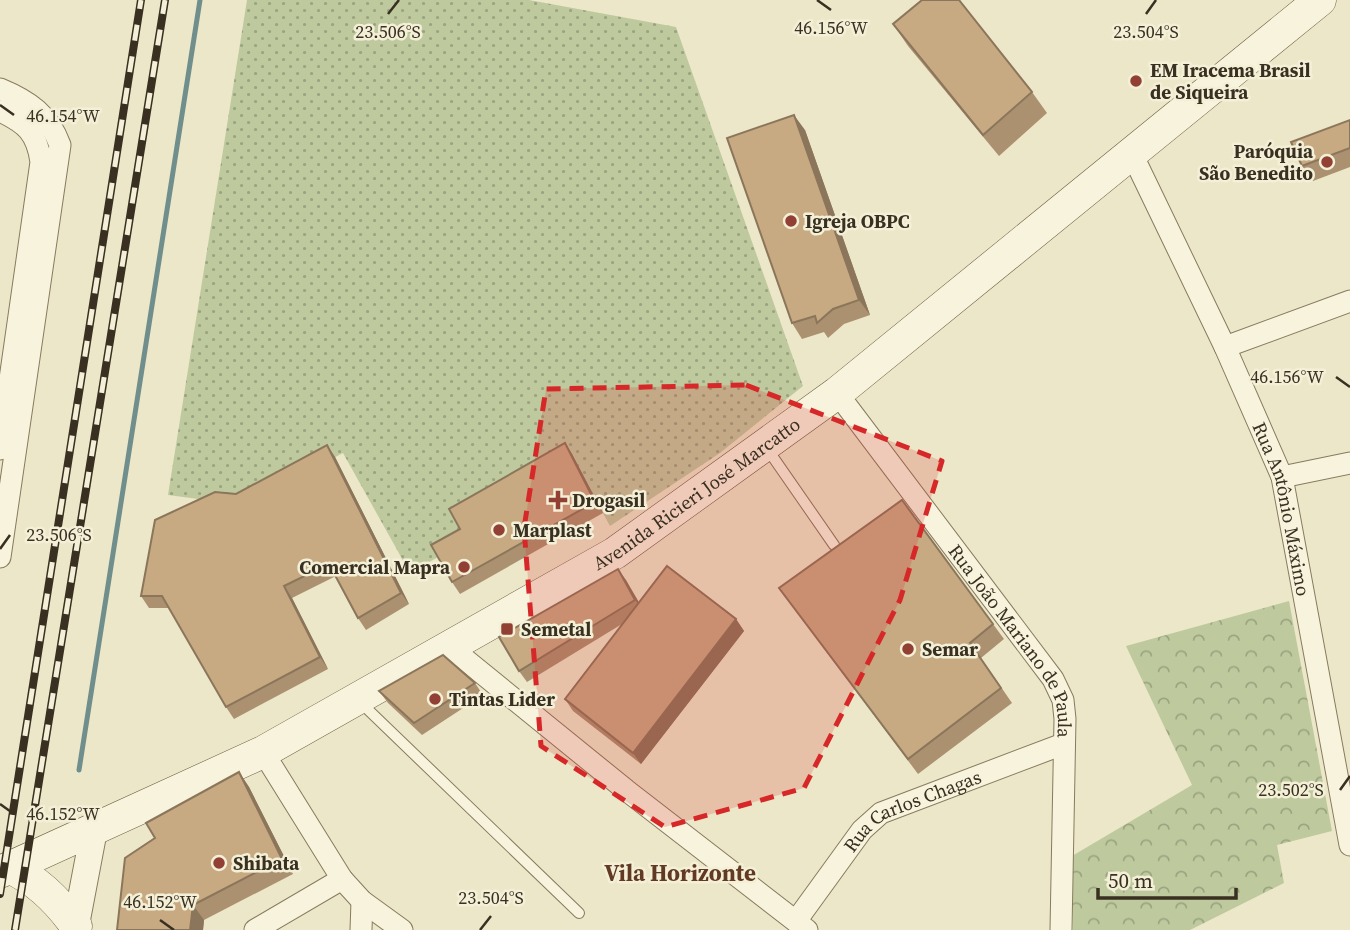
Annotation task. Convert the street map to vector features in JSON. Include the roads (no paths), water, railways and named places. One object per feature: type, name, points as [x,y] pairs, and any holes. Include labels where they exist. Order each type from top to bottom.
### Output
[{"type":"main road","name":"Avenida Ricieri José Marcatto","points":[[6,870],[263,752],[615,553],[766,447],[837,393],[1320,0]]},
{"type":"main road","points":[[6,870],[24,874],[57,901],[76,929]]},
{"type":"street","points":[[0,89],[38,110],[54,128],[60,145],[0,556]]},
{"type":"street","points":[[0,111],[30,128],[38,143],[41,162],[0,450]]},
{"type":"street","name":"Rua Antônio Máximo","points":[[1132,154],[1225,347],[1282,477],[1342,747],[1350,845]]},
{"type":"street","points":[[1225,347],[1350,301]]},
{"type":"street","name":"Rua João Mariano de Paula","points":[[837,393],[1053,679],[1063,700],[1061,930]]},
{"type":"street","points":[[1282,477],[1350,463]]},
{"type":"street","points":[[451,648],[626,790],[801,926]]},
{"type":"street","name":"Rua Carlos Chagas","points":[[801,926],[862,830],[881,813],[1063,744]]},
{"type":"street","points":[[263,752],[342,879],[362,901],[402,930]]},
{"type":"street","points":[[76,929],[94,830]]},
{"type":"street","points":[[255,930],[342,879]]},
{"type":"street","points":[[361,930],[362,901]]},
{"type":"lane","points":[[766,447],[834,545]]},
{"type":"lane","points":[[357,699],[579,914]]},
{"type":"waterway","points":[[79,770],[200,0]]},
{"type":"railway","points":[[0,894],[141,0]]},
{"type":"railway","points":[[15,930],[165,0]]},
{"type":"place","name":"EM Iracema Brasil de Siqueira","points":[[1136,81]]},
{"type":"place","name":"Paróquia São Benedito","points":[[1327,162]]},
{"type":"place","name":"Igreja OBPC","points":[[791,221]]},
{"type":"place","name":"Drogasil","points":[[558,500]]},
{"type":"place","name":"Marplast","points":[[499,530]]},
{"type":"place","name":"Comercial Mapra","points":[[464,567]]},
{"type":"place","name":"Semetal","points":[[507,629]]},
{"type":"place","name":"Semar","points":[[908,649]]},
{"type":"place","name":"Tintas Lider","points":[[435,699]]},
{"type":"place","name":"Shibata","points":[[219,863]]},
{"type":"district","name":"Vila Horizonte","points":[[680,873]]}]
